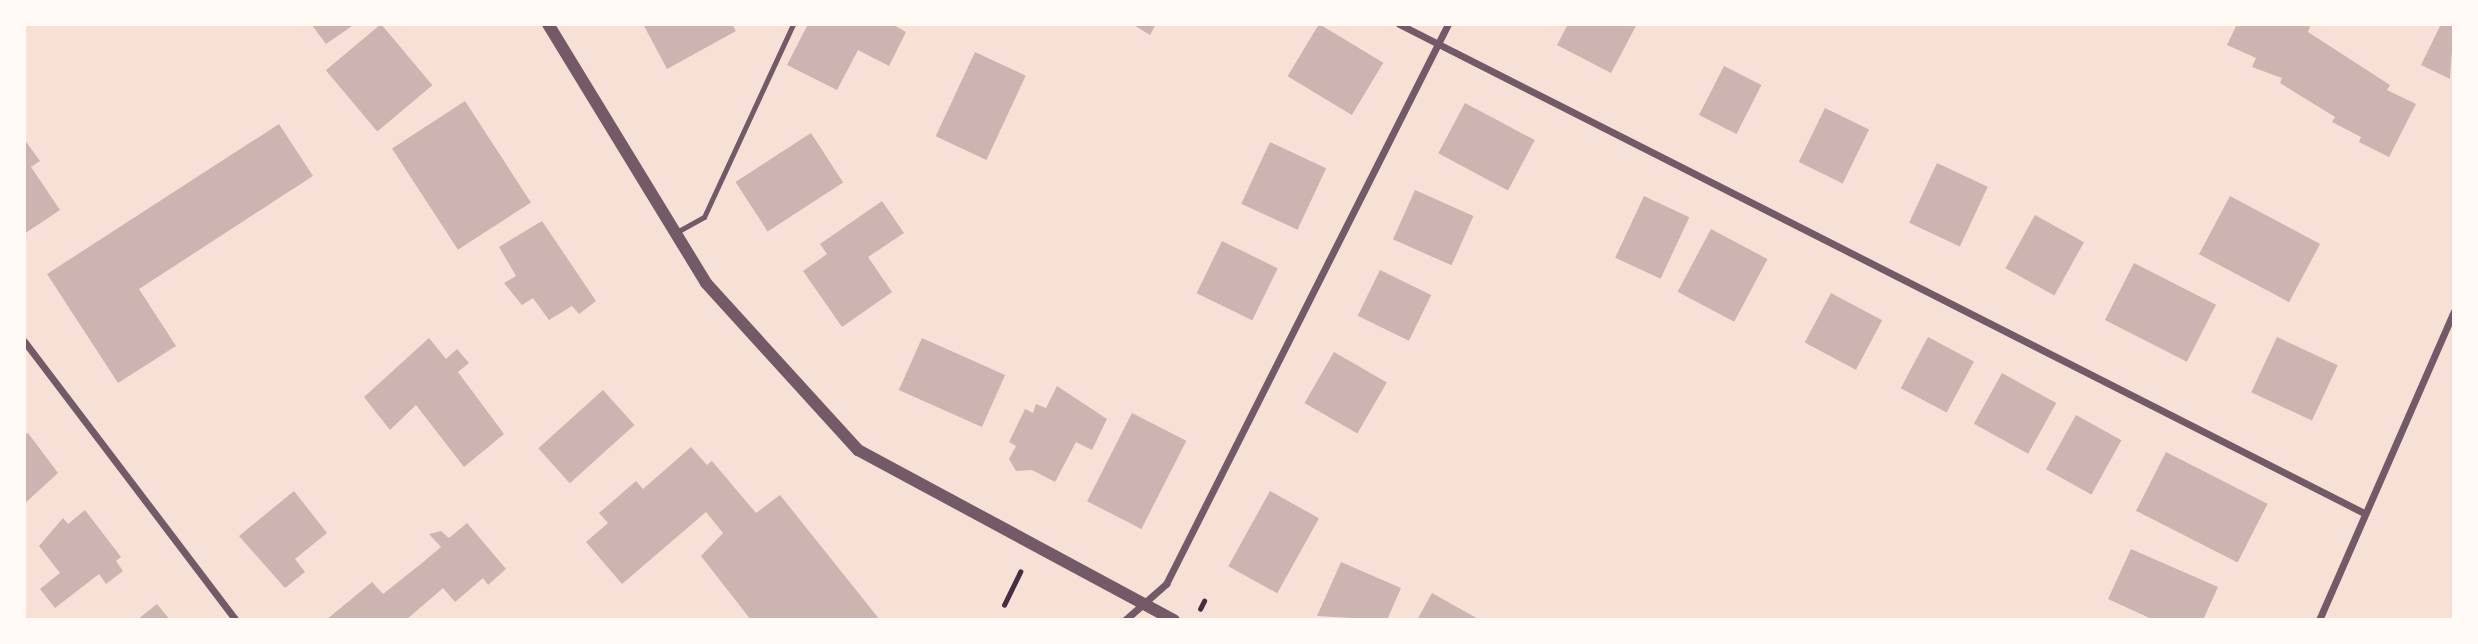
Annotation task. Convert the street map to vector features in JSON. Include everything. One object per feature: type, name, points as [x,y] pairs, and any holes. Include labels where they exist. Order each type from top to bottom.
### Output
[{"type":"street","points":[[548,24],[706,283],[858,450],[1174,620]]},
{"type":"street","points":[[1399,24],[2364,513]]},
{"type":"street","points":[[1125,620],[1167,584],[1448,24]]},
{"type":"street","points":[[2319,620],[2454,311]]},
{"type":"street","points":[[24,341],[236,620]]},
{"type":"lane","points":[[675,233],[704,217],[793,24]]},
{"type":"path","points":[[1004,605],[1020,572]]},
{"type":"path","points":[[1200,609],[1203,601]]},
{"type":"building","points":[[311,24],[355,24],[326,44]]},
{"type":"building","points":[[381,24],[432,85],[377,132],[326,70]]},
{"type":"building","points":[[643,24],[732,24],[736,31],[667,69]]},
{"type":"building","points":[[808,24],[892,24],[906,32],[889,66],[858,50],[837,90],[787,65]]},
{"type":"building","points":[[1132,24],[1156,24],[1150,35]]},
{"type":"building","points":[[1319,24],[1383,63],[1352,115],[1288,76]]},
{"type":"building","points":[[1568,24],[1637,24],[1611,73],[1557,45]]},
{"type":"building","points":[[2237,24],[2311,24],[2308,32],[2390,85],[2387,90],[2416,104],[2389,157],[2359,142],[2361,137],[2332,122],[2335,117],[2280,83],[2282,78],[2252,67],[2256,58],[2227,45]]},
{"type":"building","points":[[2441,24],[2454,24],[2450,79],[2421,65]]},
{"type":"building","points":[[975,52],[1026,76],[986,160],[936,136]]},
{"type":"building","points":[[1724,66],[1761,85],[1736,134],[1699,115]]},
{"type":"building","points":[[465,101],[531,202],[458,250],[392,148]]},
{"type":"building","points":[[1465,103],[1535,140],[1508,190],[1438,153]]},
{"type":"building","points":[[1825,108],[1869,129],[1843,183],[1799,162]]},
{"type":"building","points":[[279,124],[313,176],[139,289],[176,346],[118,383],[47,274]]},
{"type":"building","points":[[811,133],[843,182],[768,231],[736,182]]},
{"type":"building","points":[[24,139],[40,161],[31,167],[60,210],[24,234]]},
{"type":"building","points":[[1270,142],[1326,168],[1297,230],[1241,204]]},
{"type":"building","points":[[1937,163],[1988,187],[1960,246],[1909,223]]},
{"type":"building","points":[[1415,190],[1473,216],[1452,265],[1393,239]]},
{"type":"building","points":[[1644,196],[1689,217],[1661,279],[1615,258]]},
{"type":"building","points":[[2230,196],[2320,244],[2289,302],[2199,254]]},
{"type":"building","points":[[882,201],[904,233],[868,257],[892,292],[842,327],[803,271],[827,254],[820,244]]},
{"type":"building","points":[[2035,215],[2084,242],[2054,296],[2005,268]]},
{"type":"building","points":[[542,221],[596,301],[579,314],[572,306],[549,320],[533,298],[522,305],[504,283],[516,276],[499,247]]},
{"type":"building","points":[[1711,229],[1768,259],[1734,322],[1678,292]]},
{"type":"building","points":[[1222,241],[1278,268],[1252,320],[1197,293]]},
{"type":"building","points":[[2134,263],[2216,305],[2187,362],[2105,320]]},
{"type":"building","points":[[1380,270],[1431,295],[1409,341],[1358,316]]},
{"type":"building","points":[[1831,293],[1882,320],[1856,370],[1805,342]]},
{"type":"building","points":[[1928,337],[1974,361],[1947,413],[1901,388]]},
{"type":"building","points":[[2277,337],[2338,365],[2312,421],[2251,392]]},
{"type":"building","points":[[429,338],[446,359],[457,349],[469,363],[458,372],[504,434],[464,467],[416,405],[390,430],[364,397]]},
{"type":"building","points":[[922,338],[1005,375],[982,427],[899,390]]},
{"type":"building","points":[[1334,352],[1387,382],[1357,434],[1304,403]]},
{"type":"building","points":[[2002,373],[2056,403],[2028,454],[1974,424]]},
{"type":"building","points":[[1057,386],[1107,419],[1092,450],[1076,442],[1055,482],[1032,470],[1016,471],[1009,459],[1016,446],[1009,442],[1025,409],[1033,413],[1036,404],[1046,408]]},
{"type":"building","points":[[603,390],[634,425],[570,483],[538,448]]},
{"type":"building","points":[[1132,413],[1186,441],[1141,529],[1087,501]]},
{"type":"building","points":[[2076,415],[2121,440],[2091,494],[2046,469]]},
{"type":"building","points":[[28,433],[58,473],[24,504],[24,435]]},
{"type":"building","points":[[691,447],[707,465],[712,461],[756,513],[780,495],[880,620],[751,620],[701,556],[723,533],[706,512],[622,584],[586,542],[608,523],[599,513],[636,481],[643,489]]},
{"type":"building","points":[[2166,452],[2268,504],[2238,563],[2136,511]]},
{"type":"building","points":[[294,491],[327,533],[295,559],[305,572],[285,588],[239,536]]},
{"type":"building","points":[[1270,491],[1319,518],[1277,593],[1228,566]]},
{"type":"building","points":[[85,510],[121,557],[116,561],[123,571],[106,584],[99,574],[55,608],[40,589],[60,573],[39,546],[63,518],[68,524]]},
{"type":"building","points":[[467,523],[506,569],[488,585],[483,578],[455,602],[443,588],[406,620],[326,620],[372,582],[383,594],[422,563],[441,547],[429,534],[441,531],[449,538]]},
{"type":"building","points":[[2131,549],[2218,587],[2203,620],[2154,620],[2108,599]]},
{"type":"building","points":[[1341,562],[1401,588],[1387,620],[1317,616]]},
{"type":"building","points":[[1432,593],[1480,620],[1417,620]]},
{"type":"building","points":[[157,604],[170,620],[137,620]]}]
